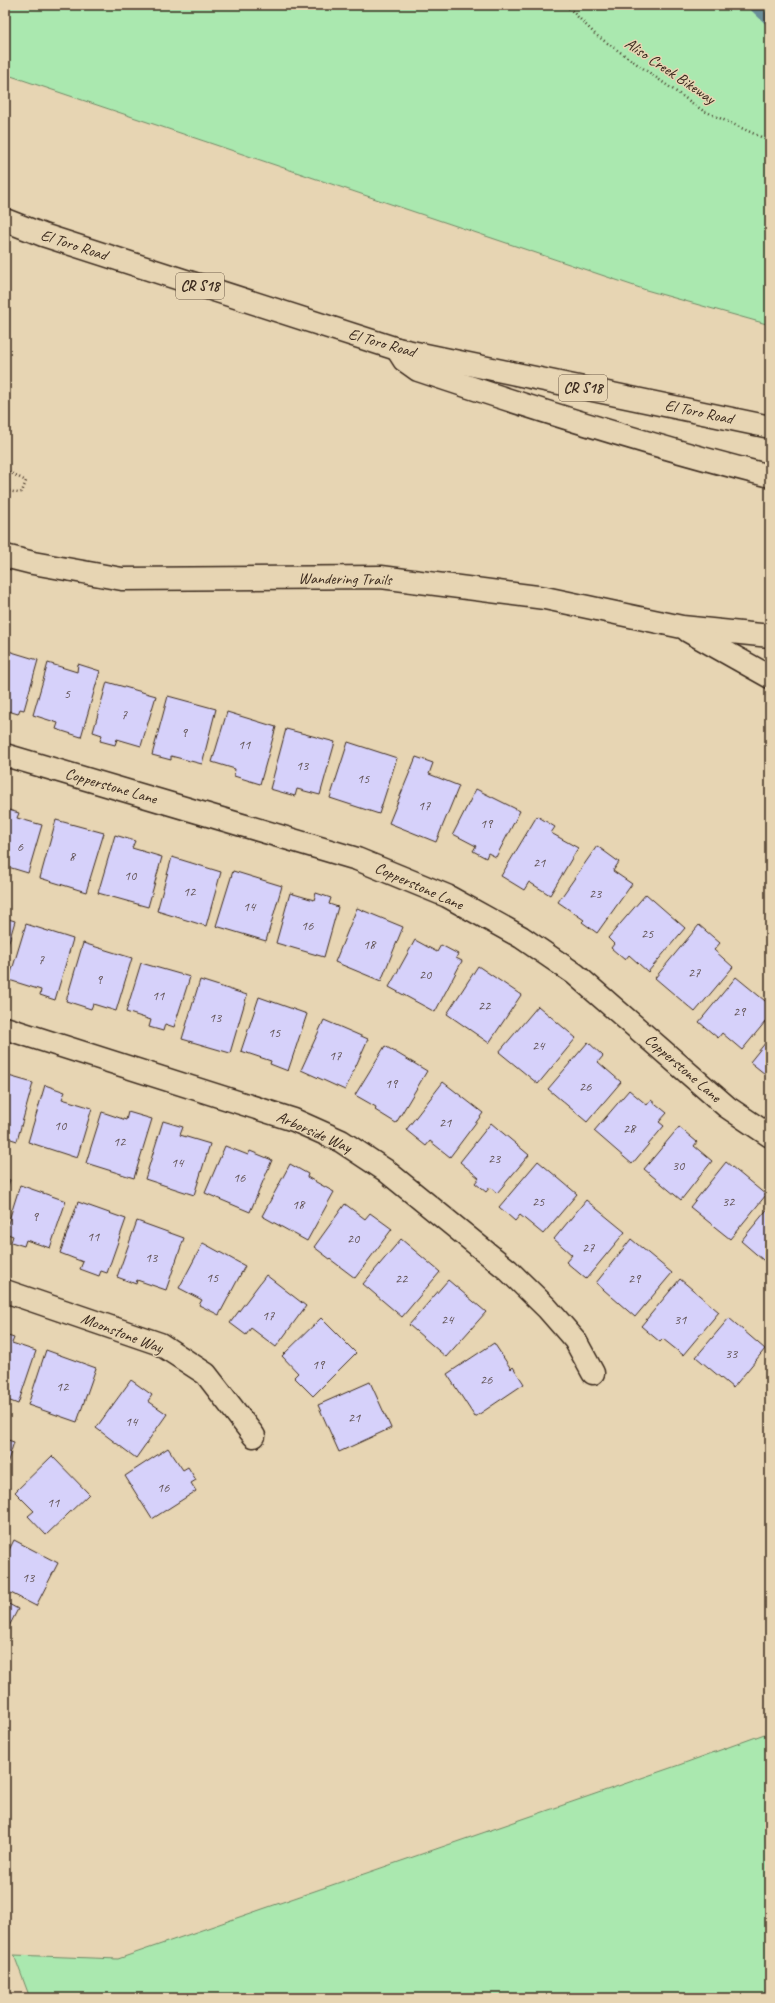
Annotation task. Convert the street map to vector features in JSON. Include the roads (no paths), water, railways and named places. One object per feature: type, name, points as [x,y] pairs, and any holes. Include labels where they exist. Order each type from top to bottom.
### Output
[{"type":"street","name":"El Toro Road","points":[[5,220],[43,235],[397,349],[770,428]]},
{"type":"street","points":[[397,349],[404,360],[418,370],[538,410],[648,444],[770,476]]},
{"type":"street","name":"Wandering Trails","points":[[5,556],[33,564],[122,579],[381,578],[545,598],[682,627],[770,636]]},
{"type":"street","name":"Wandering Trails","points":[[682,627],[770,677]]},
{"type":"street","name":"Copperstone Lane","points":[[5,755],[357,859],[447,896],[521,937],[575,974],[727,1107],[770,1136]]},
{"type":"street","name":"Arborside Way","points":[[5,1028],[294,1120],[342,1141],[385,1170],[508,1270],[547,1308],[575,1340],[593,1373]]},
{"type":"street","name":"Moonstone Way","points":[[5,1291],[160,1344],[206,1374],[254,1436]]},
{"type":"waterway","points":[[752,5],[770,22]]}]
